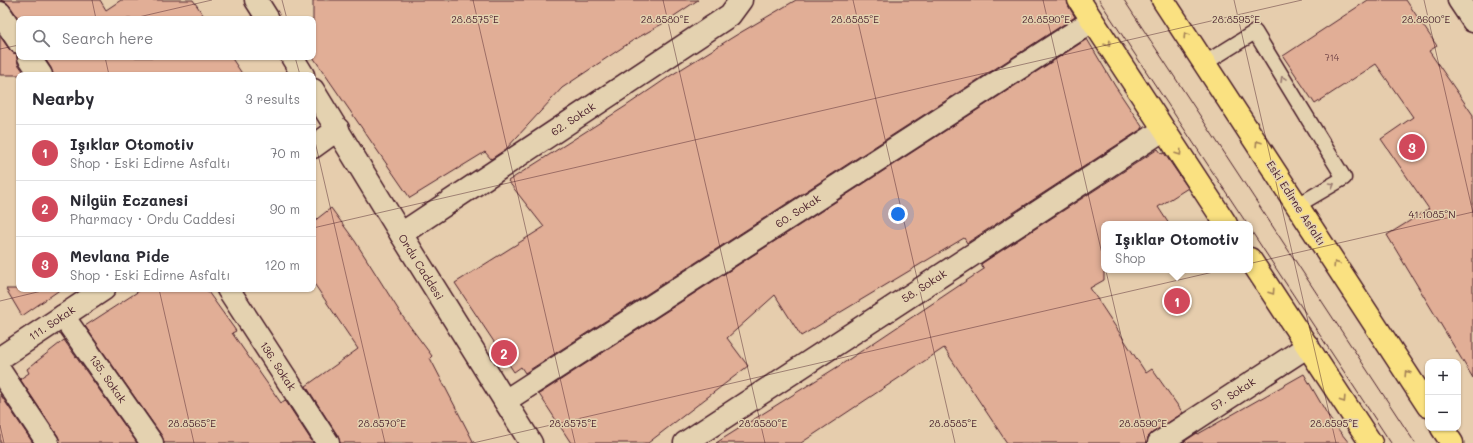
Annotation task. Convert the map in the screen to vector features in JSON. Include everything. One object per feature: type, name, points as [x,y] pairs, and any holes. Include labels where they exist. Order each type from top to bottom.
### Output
[{"type":"main road","points":[[1079,0],[1224,221]]},
{"type":"main road","name":"Eski Edirne Asfaltı","points":[[1163,0],[1425,401]]},
{"type":"main road","points":[[1253,264],[1371,443]]},
{"type":"main road","points":[[1444,431],[1452,443]]},
{"type":"street","points":[[256,0],[266,16]]},
{"type":"street","name":"62. Sokak","points":[[401,234],[730,15],[741,0]]},
{"type":"street","points":[[1460,0],[1473,21]]},
{"type":"street","points":[[0,13],[16,37]]},
{"type":"street","name":"60. Sokak","points":[[505,401],[1092,21]]},
{"type":"street","points":[[31,60],[39,72]]},
{"type":"street","points":[[294,60],[302,72]]},
{"type":"street","name":"Ordu Caddesi","points":[[316,95],[531,443]]},
{"type":"street","points":[[316,145],[338,129]]},
{"type":"street","name":"58. Sokak","points":[[685,443],[1163,130]]},
{"type":"street","name":"111. Sokak","points":[[0,358],[99,292]]},
{"type":"street","name":"136. Sokak","points":[[230,292],[328,443]]},
{"type":"street","name":"135. Sokak","points":[[63,316],[152,443]]},
{"type":"street","name":"57. Sokak","points":[[1159,443],[1308,346]]},
{"type":"street","points":[[0,371],[48,443]]},
{"type":"lane","points":[[1205,63],[1255,32],[1344,178],[1298,205]]},
{"type":"building","points":[[0,0],[100,0],[106,10],[121,0],[193,0],[204,16],[17,16],[6,2]]},
{"type":"building","points":[[313,0],[698,0],[662,24],[632,41],[562,88],[506,149],[491,159],[485,152],[410,198],[315,60],[316,16],[313,16]]},
{"type":"building","points":[[796,0],[1067,0],[1075,17],[525,373],[521,367],[514,372],[455,283],[544,227],[508,181],[626,106],[670,76]]},
{"type":"building","points":[[1368,0],[1406,0],[1437,46],[1429,51],[1473,115],[1473,378],[1387,235],[1429,209],[1381,139],[1413,117],[1376,64],[1315,104],[1283,56]]},
{"type":"building","points":[[0,36],[9,49],[16,54],[16,60],[24,72],[16,72],[16,75],[0,75]]},
{"type":"building","points":[[1087,39],[1115,86],[1143,128],[967,243],[964,238],[801,336],[775,295],[727,338],[748,366],[648,443],[571,443],[539,394]]},
{"type":"building","points":[[46,60],[233,60],[241,72],[52,72]]},
{"type":"building","points":[[1158,149],[1162,154],[1164,153],[1188,188],[1158,207],[1167,221],[1101,221],[1101,273],[1104,273],[1104,280],[1090,288],[1146,373],[1152,369],[1183,413],[1152,433],[1148,437],[1147,443],[1007,443],[944,348],[801,443],[716,443],[842,364],[984,269],[981,264]]},
{"type":"building","points":[[331,208],[355,241],[403,317],[432,356],[430,358],[474,443],[340,443],[338,436],[306,386],[358,349],[316,286],[316,220]]},
{"type":"building","points":[[6,289],[16,289],[16,292],[57,292],[22,316]]},
{"type":"building","points":[[137,292],[208,292],[236,331],[232,333],[281,403],[285,400],[313,443],[164,443],[162,436],[85,326]]},
{"type":"building","points":[[64,340],[137,443],[60,443],[58,436],[20,379],[29,373],[27,369]]},
{"type":"building","points":[[1304,374],[1330,419],[1349,443],[1182,443],[1197,433],[1198,434]]},
{"type":"building","points":[[0,394],[33,443],[0,443]]},
{"type":"tram line","points":[[1099,0],[1245,221]]},
{"type":"tram line","points":[[1124,0],[1415,443]]},
{"type":"tram line","points":[[1253,234],[1391,443]]},
{"type":"place","name":"Mevlana Pide","points":[[1412,147]]},
{"type":"place","name":"Işıklar Otomotiv","points":[[1177,301]]},
{"type":"place","name":"Nilgün Eczanesi","points":[[504,353]]}]
